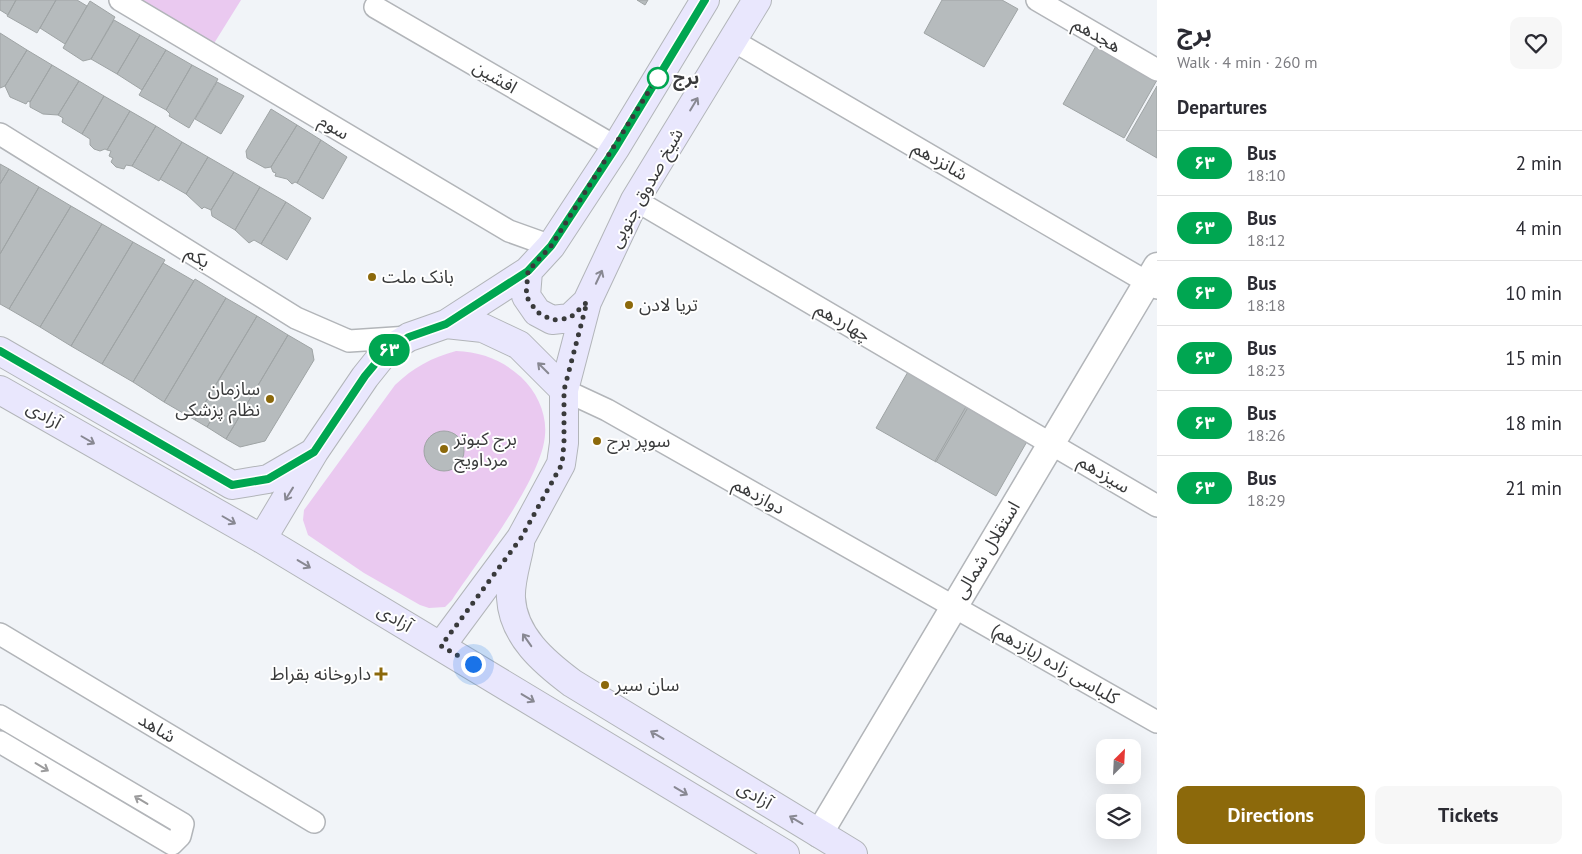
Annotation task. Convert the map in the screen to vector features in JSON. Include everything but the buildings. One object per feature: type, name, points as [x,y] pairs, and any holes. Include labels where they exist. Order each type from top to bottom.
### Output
[{"type":"main road","points":[[262,539],[314,452],[365,376],[385,352],[409,337],[446,324],[528,271],[551,246],[616,147],[705,0]]},
{"type":"main road","name":"شیخ صدوق جنوبی","points":[[521,538],[562,464],[564,390],[587,302],[635,200],[757,0]]},
{"type":"main road","points":[[528,271],[526,296],[537,312],[552,320],[570,318],[587,302]]},
{"type":"main road","points":[[446,324],[483,328],[519,346],[564,390]]},
{"type":"main road","name":"آزادی","points":[[0,351],[232,485],[268,479],[314,452]]},
{"type":"main road","name":"آزادی","points":[[0,390],[262,539],[785,854]]},
{"type":"main road","points":[[441,646],[521,538]]},
{"type":"main road","name":"آزادی","points":[[521,538],[510,598],[518,626],[540,659],[572,683],[853,854]]},
{"type":"street","name":"سوم","points":[[120,0],[509,231],[551,246]]},
{"type":"street","name":"هجدهم","points":[[1037,0],[1157,70]]},
{"type":"street","name":"افشین","points":[[375,6],[616,147]]},
{"type":"street","name":"شانزدهم","points":[[732,40],[1154,279]]},
{"type":"street","name":"یکم","points":[[0,134],[296,318],[349,341],[409,337]]},
{"type":"street","name":"چهاردهم","points":[[635,200],[1051,443]]},
{"type":"street","name":"استقلال شمالی","points":[[819,834],[1051,443],[1154,279]]},
{"type":"street","name":"دوازدهم","points":[[564,390],[606,410],[954,605]]},
{"type":"street","name":"سیزدهم","points":[[1051,443],[1157,506]]},
{"type":"street","name":"کلباسی زاده (یازدهم)","points":[[954,605],[1157,722]]},
{"type":"street","name":"شاهد","points":[[0,634],[314,822]]},
{"type":"street","points":[[0,716],[183,824],[180,836],[172,844],[0,742]]},
{"type":"shaded area","points":[[135,0],[241,0],[213,45]]},
{"type":"shaded area","points":[[456,351],[474,353],[491,358],[521,377],[532,389],[543,411],[545,435],[533,474],[492,542],[452,600],[445,607],[429,608],[420,605],[364,573],[308,535],[303,520],[304,510],[395,385],[423,364]]},
{"type":"bus line","name":"۶۳","points":[[0,351],[232,485],[268,479],[314,452],[365,376],[385,352],[409,337],[446,324],[528,271],[551,246],[616,147],[705,0]]},
{"type":"place","name":"برج","points":[[658,78]]},
{"type":"place","name":"بانک ملت","points":[[372,277]]},
{"type":"place","name":"تریا لادن","points":[[629,305]]},
{"type":"place","name":"سازمان نظام پزشکی","points":[[270,399]]},
{"type":"place","name":"سوپر برج","points":[[597,441]]},
{"type":"place","name":"برج کبوتر مرداویج","points":[[444,449]]},
{"type":"place","name":"داروخانه بقراط","points":[[381,674]]},
{"type":"place","name":"سان سیر","points":[[605,685]]},
{"type":"route","points":[[473,664],[441,646],[521,538],[562,464],[564,390],[587,302],[570,318],[552,320],[537,312],[526,296],[528,271],[551,246],[616,147],[661,72],[658,78]]}]
